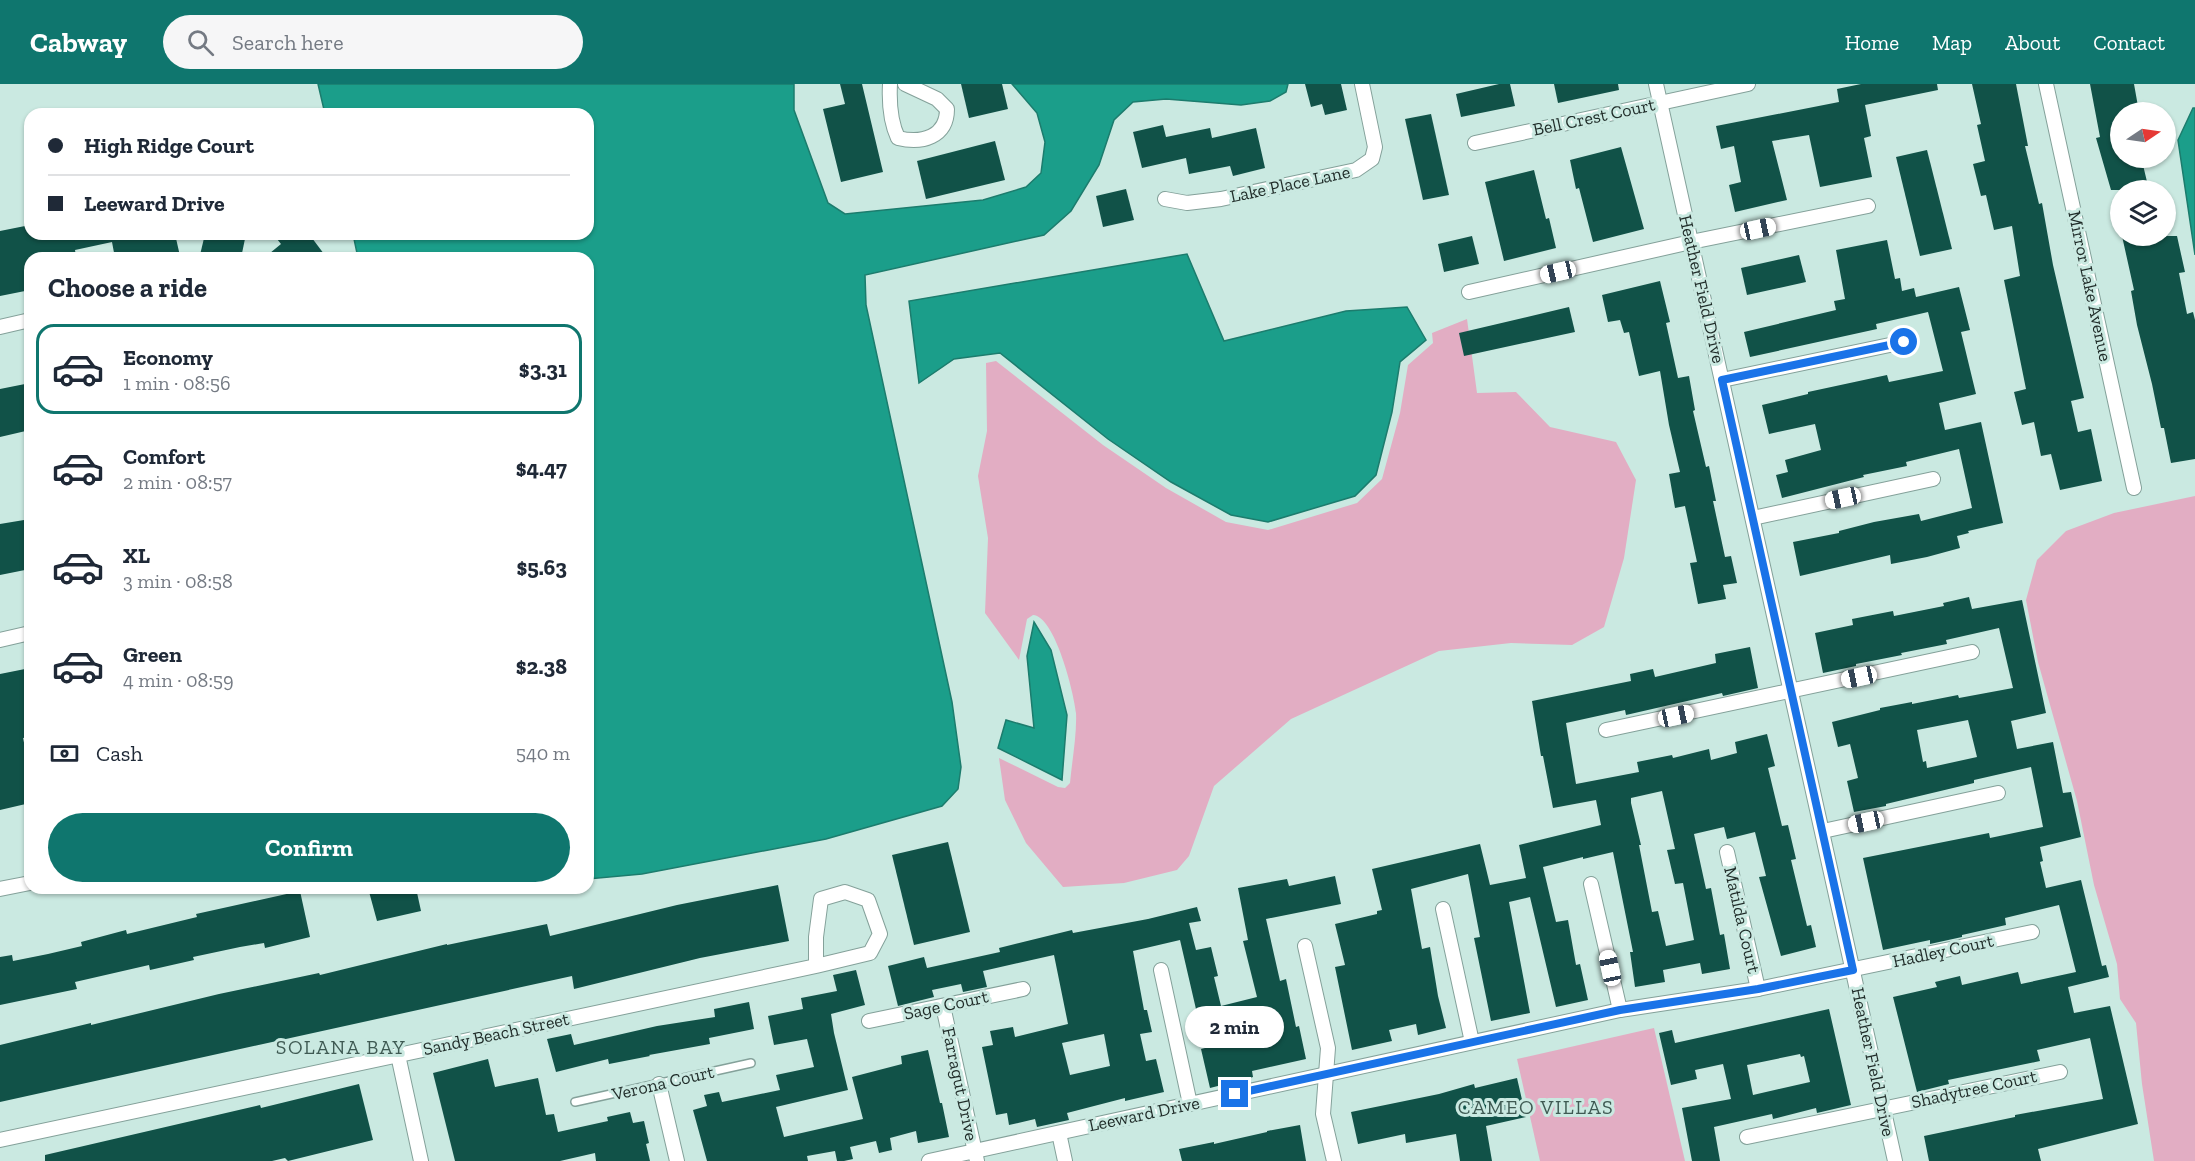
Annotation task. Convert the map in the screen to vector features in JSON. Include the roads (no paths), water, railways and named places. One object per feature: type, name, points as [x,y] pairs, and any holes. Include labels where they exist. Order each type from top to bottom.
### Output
[{"type":"street","points":[[890,84],[890,109],[893,128],[898,138],[909,140],[934,135],[942,130],[947,121],[947,109],[937,99],[905,84]]},
{"type":"street","name":"Lake Place Lane","points":[[1165,199],[1187,203],[1221,199],[1356,170],[1371,159],[1375,147],[1362,84]]},
{"type":"street","name":"Heather Field Drive","points":[[1656,84],[1895,1161]]},
{"type":"street","name":"Bell Crest Court","points":[[1475,143],[1748,84]]},
{"type":"street","name":"Mirror Lake Avenue","points":[[2046,84],[2134,488]]},
{"type":"street","points":[[1469,292],[1691,242],[1868,206]]},
{"type":"street","points":[[0,327],[24,321]]},
{"type":"street","points":[[1722,380],[1904,342]]},
{"type":"street","points":[[1753,518],[1933,479]]},
{"type":"street","points":[[0,640],[24,634]]},
{"type":"street","points":[[1606,730],[1972,652]]},
{"type":"street","points":[[1822,831],[1998,793]]},
{"type":"street","name":"Matilda Court","points":[[1727,852],[1758,989]]},
{"type":"street","points":[[0,889],[24,884]]},
{"type":"street","points":[[1591,884],[1620,1010]]},
{"type":"street","name":"Sandy Beach Street","points":[[0,1140],[816,966],[870,953],[880,934],[868,900],[844,892],[821,899],[816,937],[816,966]]},
{"type":"street","points":[[1443,909],[1472,1042]]},
{"type":"street","name":"Hadley Court","points":[[1853,970],[2032,932]]},
{"type":"street","points":[[1305,946],[1328,1048],[1323,1114],[1334,1161]]},
{"type":"street","points":[[1161,970],[1190,1104]]},
{"type":"street","name":"Leeward Drive","points":[[929,1161],[975,1156],[1059,1133],[1620,1010],[1758,989],[1853,970]]},
{"type":"street","name":"Sage Court","points":[[868,1021],[1023,989]]},
{"type":"street","name":"Farragut Drive","points":[[943,1006],[975,1156]]},
{"type":"street","points":[[398,1055],[421,1161]]},
{"type":"street","name":"Shadytree Court","points":[[1747,1137],[2060,1072]]},
{"type":"street","points":[[659,1084],[677,1161]]},
{"type":"street","points":[[1059,1133],[1065,1161]]},
{"type":"lane","name":"Verona Court","points":[[575,1102],[751,1063]]},
{"type":"district","name":"SOLANA BAY","points":[[341,1047]]},
{"type":"district","name":"CAMEO VILLAS","points":[[1536,1107]]}]
